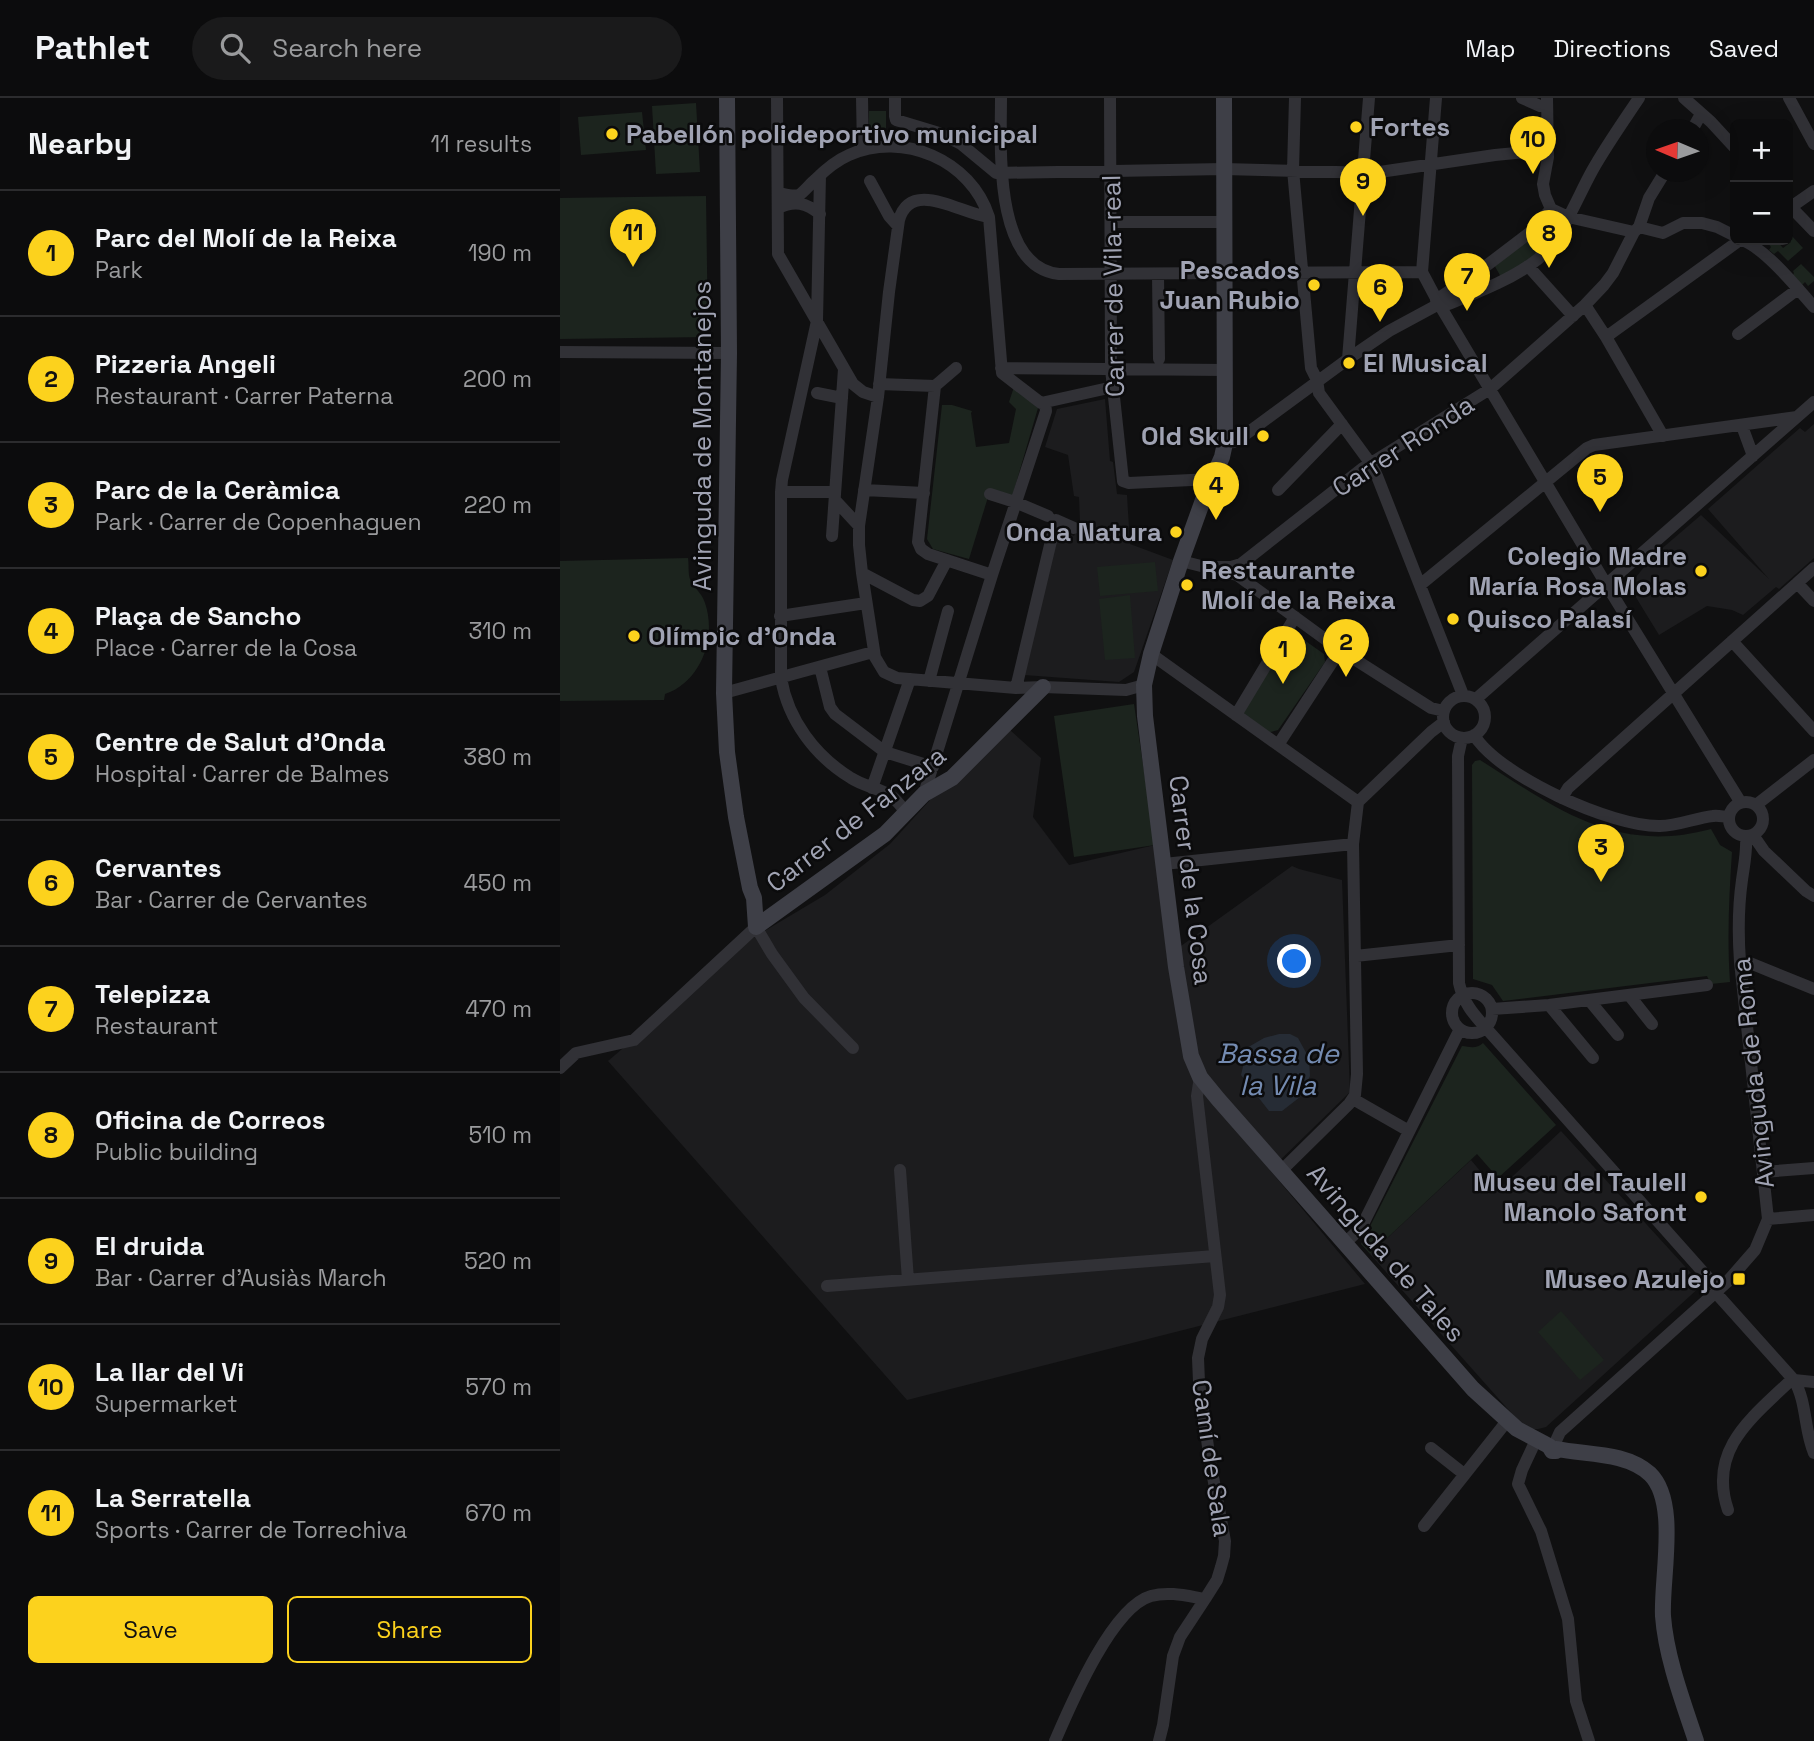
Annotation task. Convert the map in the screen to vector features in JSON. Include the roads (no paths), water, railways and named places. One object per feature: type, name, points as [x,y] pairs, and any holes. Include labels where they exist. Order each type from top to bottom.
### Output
[{"type":"main road","name":"Avinguda de Montanejos","points":[[727,98],[729,353],[724,694],[727,752],[736,817],[754,898],[756,927]]},
{"type":"main road","name":"Carrer de la Cosa","points":[[1200,1077],[1191,1056],[1178,980],[1145,716],[1144,685],[1151,654],[1181,561],[1225,443],[1224,98]]},
{"type":"main road","name":"Carrer de Fanzara","points":[[756,927],[886,834],[924,794],[952,778],[1043,687]]},
{"type":"main road","points":[[754,898],[790,903]]},
{"type":"main road","points":[[754,898],[775,914]]},
{"type":"main road","name":"Avinguda de Tales","points":[[1200,1077],[1473,1390],[1517,1429],[1549,1444]]},
{"type":"main road","points":[[1549,1444],[1605,1455],[1639,1466],[1650,1474],[1662,1495],[1667,1534],[1662,1592],[1663,1618],[1668,1646],[1696,1741]]},
{"type":"street","points":[[777,98],[778,254],[857,389],[878,397]]},
{"type":"street","points":[[862,98],[863,150]]},
{"type":"street","points":[[895,98],[896,120],[949,138],[968,149],[992,171],[1002,173],[1224,169],[1373,173],[1548,150]]},
{"type":"street","points":[[1001,98],[1002,173],[1015,239],[1034,265],[1051,274],[1422,272]]},
{"type":"street","name":"Carrer de Vila-real","points":[[1110,98],[1111,369],[1121,475],[1123,481],[1129,483],[1212,479]]},
{"type":"street","points":[[1295,98],[1293,170],[1311,365],[1319,393],[1377,476],[1463,695]]},
{"type":"street","points":[[1348,359],[1369,98]]},
{"type":"street","points":[[1436,98],[1422,272],[1606,584],[1741,803]]},
{"type":"street","points":[[1522,98],[1540,106],[1547,102],[1548,150],[1543,184],[1551,209],[1568,218],[1663,233],[1683,223],[1702,223],[1717,226],[1730,233]]},
{"type":"street","points":[[1225,443],[1242,437],[1317,380],[1389,331],[1439,304],[1492,285],[1541,256],[1568,218],[1593,169],[1639,98]]},
{"type":"street","points":[[1684,98],[1730,143]]},
{"type":"street","points":[[1789,98],[1814,144]]},
{"type":"street","points":[[1698,119],[1701,114]]},
{"type":"street","points":[[778,193],[800,194],[839,160],[863,150],[908,148],[948,162],[975,191],[989,217],[1000,368],[1004,375],[1038,401],[1045,403],[1113,387]]},
{"type":"street","points":[[820,175],[817,321],[780,492],[780,678],[786,702],[813,746],[835,767],[892,797],[906,812]]},
{"type":"street","points":[[870,181],[898,226]]},
{"type":"street","name":"Carrer Ronda","points":[[1211,567],[1236,566],[1371,464],[1490,389],[1585,305],[1613,273],[1659,182]]},
{"type":"street","points":[[1793,203],[1814,191]]},
{"type":"street","points":[[800,194],[820,210]]},
{"type":"street","points":[[989,217],[927,199],[908,203],[901,214],[859,527],[862,573],[873,652],[884,672],[897,678],[1016,688],[1126,691],[1144,685]]},
{"type":"street","points":[[778,208],[787,204],[808,204],[820,210]]},
{"type":"street","points":[[1439,304],[1532,231],[1551,209]]},
{"type":"street","points":[[1793,209],[1814,231]]},
{"type":"street","points":[[1111,222],[1225,222]]},
{"type":"street","points":[[1606,337],[1734,245]]},
{"type":"street","points":[[1752,245],[1814,307]]},
{"type":"street","points":[[1528,266],[1573,316]]},
{"type":"street","points":[[1482,269],[1492,285]]},
{"type":"street","points":[[1158,274],[1159,359]]},
{"type":"street","points":[[1738,334],[1798,289]]},
{"type":"street","points":[[1585,305],[1663,436]]},
{"type":"street","points":[[560,352],[729,353]]},
{"type":"street","points":[[879,384],[931,386],[956,368]]},
{"type":"street","points":[[1000,368],[1226,370]]},
{"type":"street","points":[[832,536],[844,369]]},
{"type":"street","points":[[931,386],[933,404],[918,542],[924,551],[992,575]]},
{"type":"street","points":[[817,393],[842,398]]},
{"type":"street","points":[[1476,699],[1814,402]]},
{"type":"street","points":[[924,794],[1046,411],[1045,403]]},
{"type":"street","points":[[1420,585],[1594,444],[1798,417]]},
{"type":"street","points":[[1278,490],[1342,424]]},
{"type":"street","points":[[1742,426],[1753,456]]},
{"type":"street","points":[[864,490],[924,493]]},
{"type":"street","points":[[780,492],[835,496],[859,527]]},
{"type":"street","points":[[990,494],[1048,516]]},
{"type":"street","points":[[1016,688],[1056,520],[1074,528]]},
{"type":"street","points":[[1243,579],[1250,557]]},
{"type":"street","points":[[862,573],[912,600],[920,601],[928,596],[947,560]]},
{"type":"street","points":[[1181,561],[1211,567],[1243,579],[1340,650],[1444,717],[1450,733],[1468,736],[1522,776],[1562,798],[1631,824],[1657,827],[1714,816],[1729,817]]},
{"type":"street","points":[[1562,798],[1568,788],[1814,568]]},
{"type":"street","points":[[1797,583],[1814,601]]},
{"type":"street","points":[[780,616],[866,603]]},
{"type":"street","points":[[929,681],[948,611]]},
{"type":"street","points":[[1236,715],[1295,617]]},
{"type":"street","points":[[1732,641],[1814,731]]},
{"type":"street","points":[[1278,745],[1340,650]]},
{"type":"street","points":[[724,694],[873,652]]},
{"type":"street","points":[[1151,654],[1358,802]]},
{"type":"street","points":[[820,667],[832,711],[886,752],[933,767]]},
{"type":"street","points":[[872,788],[910,679]]},
{"type":"street","points":[[1281,1171],[1355,1095],[1357,1074],[1353,844],[1358,802],[1431,732],[1444,717],[1451,700],[1463,695],[1476,699],[1481,704],[1484,725],[1468,736],[1458,756],[1459,983],[1466,1005],[1794,1380],[1800,1392],[1814,1453]]},
{"type":"street","points":[[1756,805],[1814,760]]},
{"type":"street","points":[[1750,836],[1762,827],[1763,815],[1756,805],[1741,803],[1733,808],[1729,817],[1730,827],[1737,834],[1750,836],[1814,896]]},
{"type":"street","name":"Avinguda de Roma","points":[[1589,1741],[1576,1701],[1569,1619],[1541,1531],[1518,1484],[1522,1470],[1560,1432],[1717,1291],[1755,1250],[1768,1219],[1738,922],[1750,836]]},
{"type":"street","points":[[1164,864],[1353,844]]},
{"type":"street","points":[[560,1068],[576,1054],[634,1040],[756,927]]},
{"type":"street","name":"Avinguda de Montanejos","points":[[756,927],[804,998],[853,1048]]},
{"type":"street","points":[[1355,956],[1459,945]]},
{"type":"street","points":[[1740,962],[1750,963],[1814,989]]},
{"type":"street","points":[[1492,1009],[1549,1005],[1707,985]]},
{"type":"street","points":[[1474,993],[1486,998],[1492,1009],[1491,1020],[1486,1028],[1477,1033],[1460,1029],[1452,1012],[1455,1002],[1462,995],[1474,993]]},
{"type":"street","points":[[1629,995],[1652,1024]]},
{"type":"street","points":[[1589,1000],[1618,1035]]},
{"type":"street","points":[[1549,1005],[1593,1058]]},
{"type":"street","points":[[1345,1243],[1361,1228],[1460,1029]]},
{"type":"street","name":"Carrer de la Cosa","points":[[1200,1077],[1197,1096],[1220,1295]]},
{"type":"street","points":[[1353,1100],[1409,1131]]},
{"type":"street","points":[[1763,1172],[1814,1168]]},
{"type":"street","points":[[900,1170],[908,1280]]},
{"type":"street","points":[[1768,1219],[1814,1215]]},
{"type":"street","points":[[827,1286],[1216,1256]]},
{"type":"street","name":"Camí de Sala","points":[[1159,1741],[1173,1656],[1180,1637],[1217,1580],[1224,1556],[1225,1541],[1199,1382],[1202,1339],[1218,1307],[1220,1295]]},
{"type":"street","points":[[1728,1510],[1724,1495],[1727,1459],[1732,1444],[1748,1420],[1794,1380],[1814,1382]]},
{"type":"street","points":[[1424,1526],[1507,1421]]},
{"type":"street","points":[[1431,1448],[1464,1474]]},
{"type":"street","points":[[1055,1741],[1103,1644],[1119,1620],[1135,1604],[1152,1596],[1168,1594],[1205,1599]]},
{"type":"water","name":"Bassa de la Vila","points":[[1290,1034],[1298,1038],[1309,1058],[1310,1076],[1300,1097],[1282,1111],[1269,1111],[1241,1075],[1245,1058],[1238,1053],[1264,1038]]},
{"type":"place","name":"Fortes","points":[[1356,127]]},
{"type":"place","name":"Pabellón polideportivo municipal","points":[[612,134]]},
{"type":"place","name":"La llar del Vi","points":[[1533,174]]},
{"type":"place","name":"El druida","points":[[1363,216]]},
{"type":"place","name":"La Serratella","points":[[633,267]]},
{"type":"place","name":"Oficina de Correos","points":[[1549,268]]},
{"type":"place","name":"Pescados Juan Rubio","points":[[1314,285]]},
{"type":"place","name":"Telepizza","points":[[1467,311]]},
{"type":"place","name":"Cervantes","points":[[1380,322]]},
{"type":"place","name":"El Musical","points":[[1349,363]]},
{"type":"place","name":"Old Skull","points":[[1263,436]]},
{"type":"place","name":"Centre de Salut d'Onda","points":[[1600,512]]},
{"type":"place","name":"Plaça de Sancho","points":[[1216,520]]},
{"type":"place","name":"Onda Natura","points":[[1176,532]]},
{"type":"place","name":"Colegio Madre María Rosa Molas","points":[[1701,571]]},
{"type":"place","name":"Restaurante Molí de la Reixa","points":[[1187,585]]},
{"type":"place","name":"Quisco Palasí","points":[[1453,619]]},
{"type":"place","name":"Olímpic d'Onda","points":[[634,636]]},
{"type":"place","name":"Pizzeria Angeli","points":[[1346,677]]},
{"type":"place","name":"Parc del Molí de la Reixa","points":[[1283,684]]},
{"type":"place","name":"Parc de la Ceràmica","points":[[1601,882]]},
{"type":"place","name":"Museu del Taulell Manolo Safont","points":[[1701,1197]]},
{"type":"place","name":"Museo Azulejo","points":[[1739,1279]]}]
